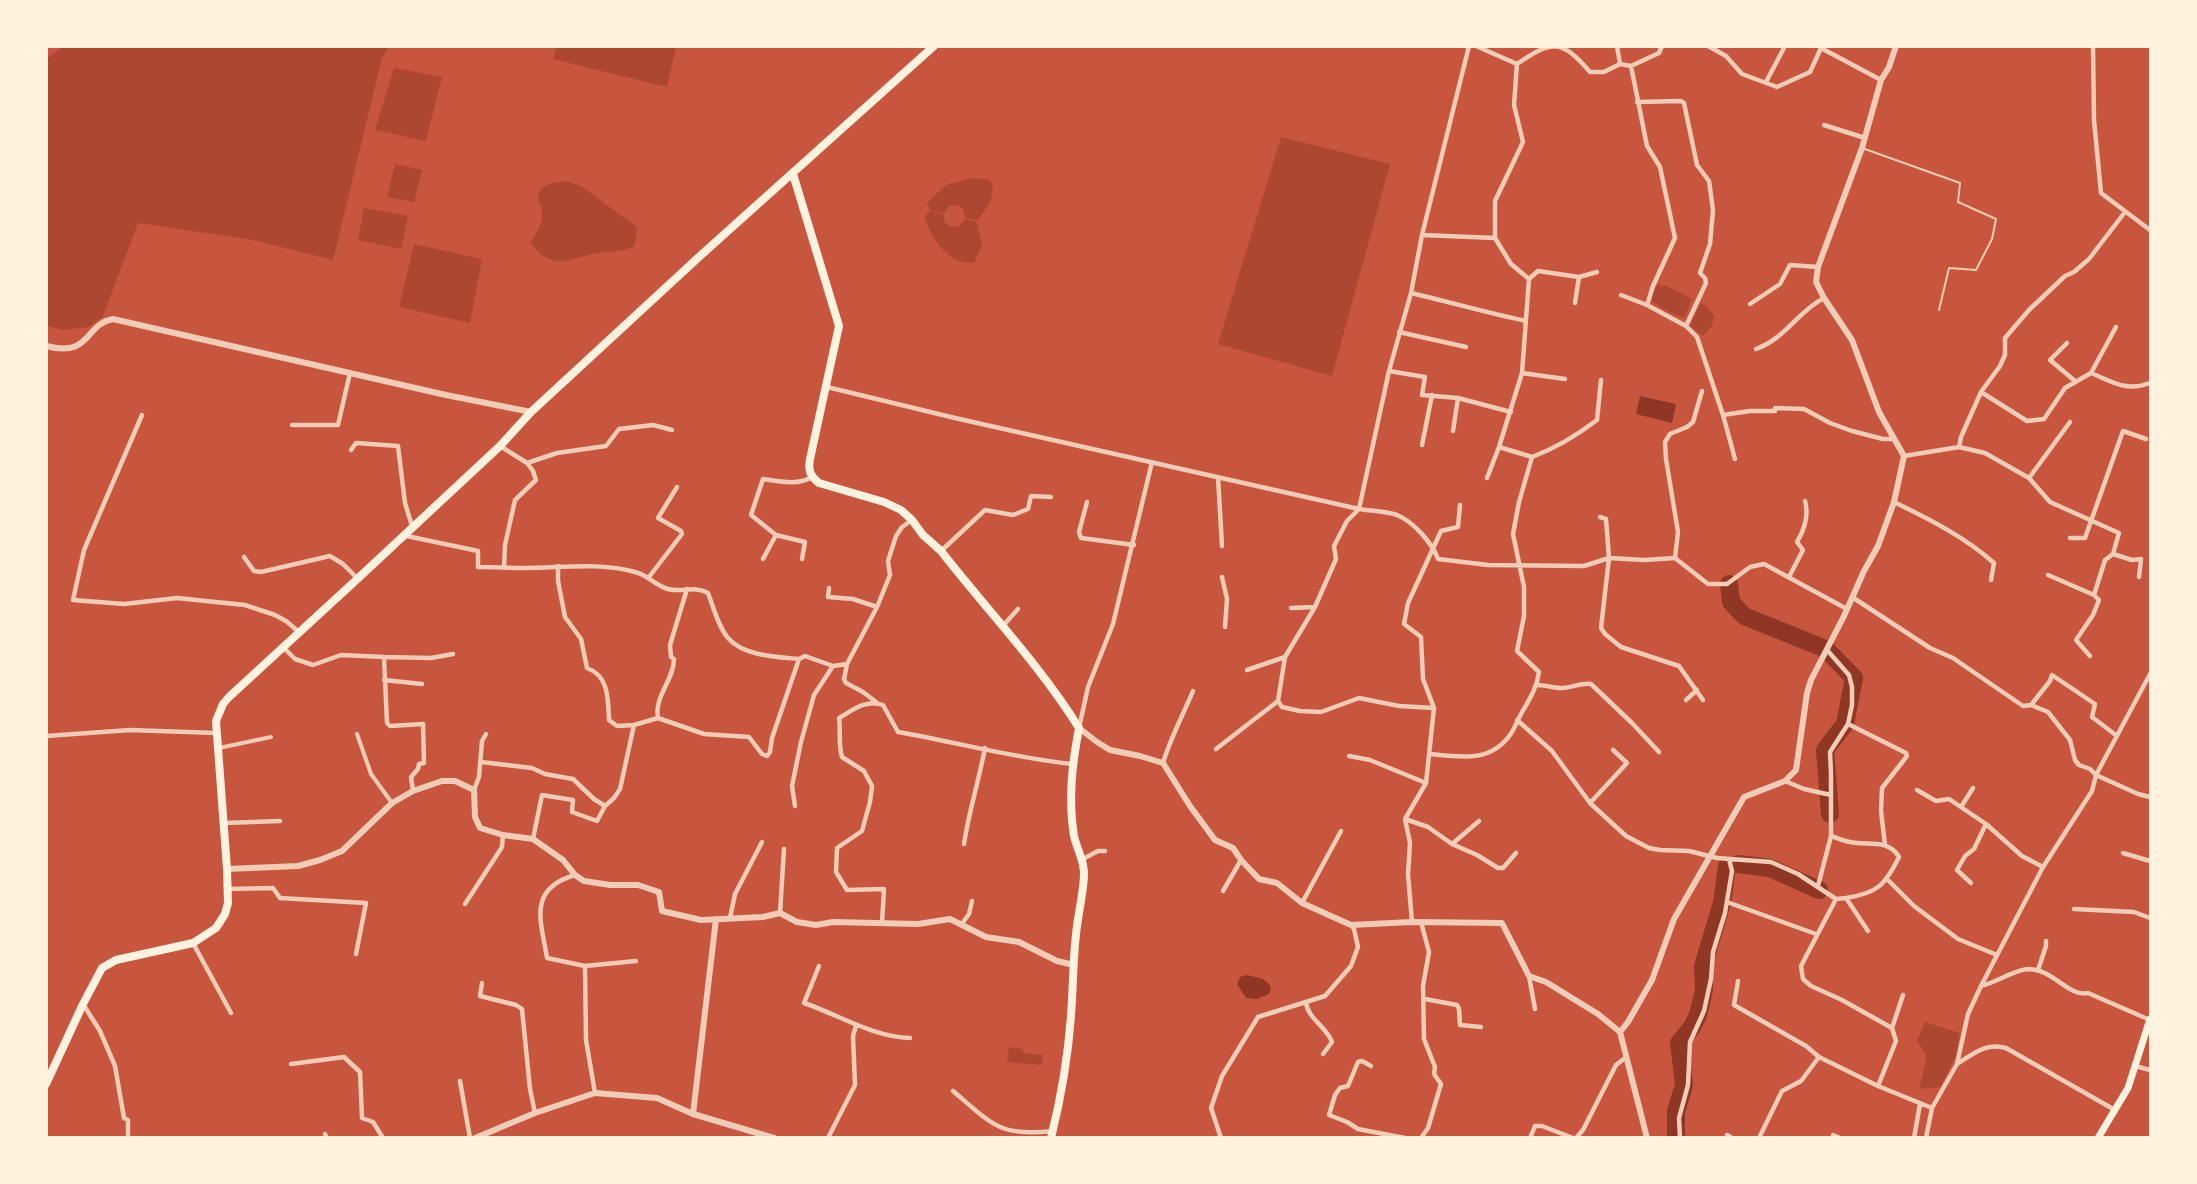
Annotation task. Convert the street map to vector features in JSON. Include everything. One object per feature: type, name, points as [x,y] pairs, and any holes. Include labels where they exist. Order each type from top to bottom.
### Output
[{"type":"main road","points":[[46,1084],[83,1004],[99,974],[111,961],[193,944],[207,936],[221,921],[228,903],[216,721],[223,704],[500,446],[531,412],[700,256],[934,46]]},
{"type":"main road","points":[[793,174],[839,326],[809,468],[812,477],[819,483],[884,502],[901,510],[912,520],[923,535],[941,551],[1066,707],[1079,728],[1072,764],[1070,796],[1075,839],[1083,859],[1085,874],[1076,935],[1071,1018],[1059,1108],[1052,1134]]},
{"type":"main road","points":[[2098,1137],[2128,1088],[2150,1019]]},
{"type":"street","points":[[1434,708],[1399,706],[1359,698],[1321,712],[1282,707],[1278,701],[1285,657],[1315,607],[1336,559],[1334,546],[1347,521],[1359,509],[1389,371],[1411,293],[1422,235],[1469,46]]},
{"type":"street","points":[[1476,46],[1517,64]]},
{"type":"street","points":[[1617,46],[1620,64]]},
{"type":"street","points":[[1517,64],[1546,47],[1557,47],[1574,54],[1590,72],[1604,72],[1620,64],[1631,66],[1659,53],[1662,46]]},
{"type":"street","points":[[1708,46],[1726,56],[1742,74],[1777,87],[1810,72],[1821,48],[1881,80]]},
{"type":"street","points":[[1766,82],[1785,46]]},
{"type":"street","points":[[1620,1032],[1652,980],[1674,919],[1744,797],[1785,781],[1796,770],[1807,693],[1811,680],[1878,546],[1894,502],[1904,456],[1880,412],[1852,340],[1816,282],[1818,267],[1862,148],[1881,80],[1889,67],[1896,46]]},
{"type":"street","points":[[2093,46],[2094,120],[2101,192],[2151,230]]},
{"type":"street","points":[[1517,64],[1514,105],[1523,142],[1495,201],[1495,238],[1511,264],[1530,279]]},
{"type":"street","points":[[1631,66],[1647,146],[1660,167],[1676,238],[1653,286],[1647,305]]},
{"type":"street","points":[[1637,102],[1681,101],[1684,104],[1697,165],[1709,181],[1713,210],[1710,244],[1700,273],[1706,283],[1686,326]]},
{"type":"street","points":[[1824,125],[1865,138]]},
{"type":"street","points":[[1959,447],[1961,436],[1981,392],[2005,355],[2005,338],[2030,310],[2066,276],[2089,259],[2125,212]]},
{"type":"street","points":[[1422,235],[1495,238]]},
{"type":"street","points":[[1750,304],[1780,284],[1790,265],[1818,267]]},
{"type":"street","points":[[1487,478],[1511,412],[1522,373],[1530,279],[1538,271],[1579,277],[1597,272]]},
{"type":"street","points":[[1575,303],[1579,277]]},
{"type":"street","points":[[1411,293],[1460,304],[1475,311],[1526,321]]},
{"type":"street","points":[[1621,295],[1647,305],[1686,326],[1697,338],[1735,459]]},
{"type":"street","points":[[1756,349],[1772,343],[1809,308],[1824,298]]},
{"type":"street","points":[[46,346],[60,348],[79,345],[86,341],[98,325],[112,319],[350,374],[531,412]]},
{"type":"street","points":[[1981,392],[2027,421],[2044,419],[2065,388],[2091,373],[2116,327]]},
{"type":"street","points":[[1399,332],[1466,347]]},
{"type":"street","points":[[2067,343],[2050,360],[2075,381]]},
{"type":"street","points":[[1389,371],[1425,377],[1422,395],[1458,398],[1511,412]]},
{"type":"street","points":[[1522,373],[1564,379]]},
{"type":"street","points":[[2091,373],[2124,387],[2151,383]]},
{"type":"street","points":[[292,425],[338,425],[350,374]]},
{"type":"street","points":[[1499,447],[1532,458],[1554,449],[1597,420],[1601,380]]},
{"type":"street","points":[[827,387],[1359,509],[1397,515],[1414,527],[1434,549],[1438,560],[1488,565],[1584,566],[1609,558],[1644,560],[1675,558],[1708,584],[1727,584],[1750,567],[1764,564],[1847,609]]},
{"type":"street","points":[[1675,558],[1678,532],[1665,442],[1670,434],[1693,422],[1702,391]]},
{"type":"street","points":[[1422,445],[1432,395]]},
{"type":"street","points":[[1453,431],[1458,398]]},
{"type":"street","points":[[1723,415],[1750,411],[1775,411],[1775,408],[1804,409],[1830,423],[1852,431],[1884,439],[1895,439]]},
{"type":"street","points":[[142,415],[84,550],[73,600],[124,604],[177,598],[245,605],[275,615],[299,632]]},
{"type":"street","points":[[2029,478],[2070,422]]},
{"type":"street","points":[[527,463],[557,453],[606,446],[619,429],[653,426],[672,430]]},
{"type":"street","points":[[2070,538],[2085,538],[2123,431],[2146,439]]},
{"type":"street","points":[[351,450],[356,444],[398,446],[405,503],[412,526]]},
{"type":"street","points":[[500,446],[527,463],[536,480],[515,500],[505,545],[504,568]]},
{"type":"street","points":[[1904,456],[1959,447],[1985,453],[2029,478],[2050,502],[2119,533],[2113,554],[2105,560],[2094,595]]},
{"type":"street","points":[[1430,754],[1470,758],[1484,754],[1505,741],[1537,685],[1539,672],[1517,651],[1524,616],[1524,587],[1514,534],[1519,502],[1532,458]]},
{"type":"street","points":[[1152,462],[1134,545],[1113,624],[1088,687],[1079,728],[1110,750],[1163,763],[1215,840],[1233,848],[1259,879],[1277,883],[1302,903],[1351,925],[1412,922],[1502,923],[1529,976],[1535,1009]]},
{"type":"street","points":[[802,559],[805,542],[776,535],[751,515],[763,479],[796,482],[806,481],[812,477]]},
{"type":"street","points":[[1218,477],[1222,546]]},
{"type":"street","points":[[649,578],[682,534],[681,531],[658,518],[677,487]]},
{"type":"street","points":[[980,506],[985,510],[1012,515],[1028,509],[1031,496],[1051,497]]},
{"type":"street","points":[[1789,577],[1803,550],[1797,542],[1804,532],[1807,508],[1805,501]]},
{"type":"street","points":[[1087,502],[1078,532],[1082,538],[1134,545]]},
{"type":"street","points":[[1894,502],[1933,520],[1982,552],[1994,563],[1991,580]]},
{"type":"street","points":[[1412,922],[1408,874],[1410,843],[1405,819],[1426,783],[1434,708],[1423,679],[1421,637],[1404,624],[1408,603],[1441,531],[1458,526],[1460,505]]},
{"type":"street","points":[[941,551],[985,510]]},
{"type":"street","points":[[1600,517],[1606,519],[1609,558],[1601,628],[1621,647],[1679,666],[1703,700]]},
{"type":"street","points":[[912,520],[902,527],[896,536],[888,561],[890,575],[877,607],[847,664],[844,679],[846,683],[883,705],[898,732],[1036,760],[1072,764]]},
{"type":"street","points":[[402,535],[478,551],[477,566],[504,568],[558,566],[625,570],[649,578],[669,590],[702,589],[708,593],[729,640],[754,654],[799,659],[805,656],[833,666],[847,664]]},
{"type":"street","points":[[763,559],[776,535]]},
{"type":"street","points":[[2113,554],[2132,560],[2141,559],[2139,577]]},
{"type":"street","points":[[244,557],[254,571],[261,572],[330,556],[343,564],[358,579]]},
{"type":"street","points":[[558,566],[558,582],[565,617],[581,639],[587,668],[595,670],[602,677],[609,703],[609,720],[617,726],[634,725],[658,718],[704,734],[749,737],[762,754],[767,756],[799,659]]},
{"type":"street","points":[[2048,575],[2094,595],[2099,600],[2093,615],[2076,640],[2090,656]]},
{"type":"street","points":[[1222,578],[1227,599],[1225,627]]},
{"type":"street","points":[[828,588],[828,597],[853,599],[877,607]]},
{"type":"street","points":[[658,718],[656,708],[674,668],[674,659],[670,657],[670,645],[687,589]]},
{"type":"street","points":[[1852,597],[1930,648],[1953,658],[2023,706],[2031,705],[2048,712],[2070,740],[2075,760],[2096,775],[2138,794],[2151,797]]},
{"type":"street","points":[[1291,608],[1315,607]]},
{"type":"street","points":[[1002,627],[1018,609]]},
{"type":"street","points":[[283,647],[295,659],[313,665],[341,655],[431,658],[453,654]]},
{"type":"street","points":[[1818,886],[1831,836],[1830,752],[1848,724],[1852,687],[1849,675],[1827,650]]},
{"type":"street","points":[[384,657],[387,723],[390,726],[423,724],[424,763],[419,764],[411,777],[413,791]]},
{"type":"street","points":[[1247,670],[1285,657]]},
{"type":"street","points":[[795,806],[792,786],[801,742],[814,695],[833,666]]},
{"type":"street","points":[[1926,1137],[1932,1108],[1957,1064],[1968,1014],[1981,986],[2043,867],[2092,790],[2096,775],[2151,674]]},
{"type":"street","points":[[2031,705],[2050,681],[2052,675],[2095,704],[2092,717],[2117,736]]},
{"type":"street","points":[[384,680],[422,684]]},
{"type":"street","points":[[1537,685],[1572,688],[1583,682],[1591,684],[1659,752]]},
{"type":"street","points":[[1686,700],[1697,690]]},
{"type":"street","points":[[1163,763],[1168,746],[1193,691]]},
{"type":"street","points":[[1216,749],[1278,701]]},
{"type":"street","points":[[876,702],[864,704],[839,718],[841,732],[839,748],[842,757],[864,771],[872,786],[862,831],[837,848],[836,873],[847,890],[884,889],[882,923]]},
{"type":"street","points":[[1518,720],[1552,751],[1590,803],[1626,836],[1649,848],[1689,851],[1729,860],[1771,862],[1798,874],[1836,899],[1867,894],[1887,879],[1899,857],[1894,849],[1885,845],[1852,843],[1831,836]]},
{"type":"street","points":[[1848,724],[1906,753],[1882,788],[1881,811],[1885,845]]},
{"type":"street","points":[[533,839],[542,795],[573,800],[572,812],[597,821],[605,806],[620,789],[634,725]]},
{"type":"street","points":[[46,736],[130,730],[216,733]]},
{"type":"street","points":[[357,734],[371,774],[392,803]]},
{"type":"street","points":[[486,734],[482,741],[479,777],[474,790],[476,824],[480,828],[502,835],[533,839],[563,860],[575,875],[584,881],[610,885],[638,885],[659,892],[662,910],[701,920],[780,914],[797,922],[816,925],[833,922],[918,924],[950,919],[986,937],[1018,942],[1057,962],[1074,965]]},
{"type":"street","points":[[218,748],[270,737]]},
{"type":"street","points":[[1228,740],[1233,745]]},
{"type":"street","points":[[964,844],[968,817],[975,797],[985,748]]},
{"type":"street","points":[[1590,803],[1627,763],[1612,750]]},
{"type":"street","points":[[1349,756],[1370,760],[1426,783]]},
{"type":"street","points":[[481,762],[532,768],[545,774],[573,779],[605,806]]},
{"type":"street","points":[[227,869],[298,866],[342,851],[392,803],[413,791],[442,781],[455,781],[474,790]]},
{"type":"street","points":[[1785,781],[1804,789],[1831,795]]},
{"type":"street","points":[[1961,807],[1973,788]]},
{"type":"street","points":[[1917,790],[1936,801],[1949,799],[1986,824],[2022,856],[2043,867]]},
{"type":"street","points":[[1405,819],[1428,827],[1452,844],[1477,855],[1498,868],[1503,868],[1516,853]]},
{"type":"street","points":[[224,824],[280,821]]},
{"type":"street","points":[[1452,844],[1479,821]]},
{"type":"street","points":[[1971,883],[1957,870],[1965,856],[1974,849],[1986,824]]},
{"type":"street","points":[[1302,903],[1341,831]]},
{"type":"street","points":[[465,904],[502,847],[502,835]]},
{"type":"street","points":[[730,918],[735,894],[762,842]]},
{"type":"street","points":[[780,914],[784,849]]},
{"type":"street","points":[[1083,859],[1098,851],[1105,851]]},
{"type":"street","points":[[2123,853],[2151,861]]},
{"type":"street","points":[[1223,891],[1241,860]]},
{"type":"street","points":[[1680,1137],[1679,1118],[1688,1085],[1690,1042],[1704,1011],[1712,980],[1713,952],[1727,902],[1732,871],[1729,860]]},
{"type":"street","points":[[575,875],[561,879],[548,889],[539,910],[541,934],[547,958],[585,966],[636,961]]},
{"type":"street","points":[[1887,879],[1914,906],[1958,939],[1997,955]]},
{"type":"street","points":[[227,889],[273,888],[280,898],[366,903],[356,954]]},
{"type":"street","points":[[1846,898],[1868,932]]},
{"type":"street","points":[[1836,899],[1801,966],[1803,979],[1811,986],[1842,1000],[1892,1028]]},
{"type":"street","points":[[962,925],[969,914],[972,901]]},
{"type":"street","points":[[1727,902],[1816,934]]},
{"type":"street","points":[[2074,909],[2134,912],[2151,918]]},
{"type":"street","points":[[693,1114],[716,919]]},
{"type":"street","points":[[1421,922],[1429,952],[1423,986],[1424,1039],[1435,1067],[1434,1074],[1441,1084],[1428,1128],[1421,1137]]},
{"type":"street","points":[[1221,1137],[1211,1108],[1222,1076],[1258,1017],[1325,996],[1351,966],[1358,946],[1351,925]]},
{"type":"street","points":[[2038,970],[2046,941]]},
{"type":"street","points":[[193,944],[231,1013]]},
{"type":"street","points":[[585,966],[586,1040],[595,1093]]},
{"type":"street","points":[[819,966],[804,1003],[830,1012],[856,1026],[901,1039],[910,1038]]},
{"type":"street","points":[[1981,986],[2006,978],[2017,970],[2038,970],[2050,975],[2075,993],[2082,995],[2088,993],[2150,1019]]},
{"type":"street","points":[[1529,976],[1546,982],[1598,1014],[1620,1032],[1647,1137]]},
{"type":"street","points":[[1738,981],[1734,1005],[1806,1046],[1820,1057],[1878,1086],[1932,1108]]},
{"type":"street","points":[[482,983],[480,996],[516,1005],[522,1009],[530,1089],[536,1113]]},
{"type":"street","points":[[1878,1086],[1896,1041],[1892,1028],[1902,995]]},
{"type":"street","points":[[1425,999],[1457,1005],[1460,1009],[1460,1025],[1481,1027]]},
{"type":"street","points":[[1308,1000],[1306,1007],[1329,1032],[1332,1042],[1323,1054]]},
{"type":"street","points":[[83,1004],[100,1031],[115,1066],[124,1118],[128,1120],[128,1137]]},
{"type":"street","points":[[828,1137],[855,1085],[853,1036],[856,1026]]},
{"type":"street","points":[[1957,1064],[1983,1048],[1998,1046],[2006,1048],[2115,1110]]},
{"type":"street","points":[[291,1064],[344,1057],[360,1072],[362,1118],[373,1122],[382,1137]]},
{"type":"street","points":[[1759,1137],[1782,1091],[1801,1081],[1820,1057]]},
{"type":"street","points":[[1530,1137],[1535,1126],[1542,1126],[1574,1137],[1583,1130],[1616,1065],[1625,1058]]},
{"type":"street","points":[[1371,1066],[1362,1061],[1358,1062],[1348,1086],[1340,1088],[1335,1095],[1329,1115],[1358,1129],[1405,1137]]},
{"type":"street","points":[[2135,1066],[2151,1070]]},
{"type":"street","points":[[460,1081],[470,1137]]},
{"type":"street","points":[[953,1091],[991,1124],[1011,1132],[1052,1134]]},
{"type":"street","points":[[475,1137],[595,1093],[657,1098],[693,1114],[774,1137]]},
{"type":"street","points":[[1914,1137],[1920,1104]]},
{"type":"street","points":[[1833,1135],[1840,1137]]},
{"type":"lane","points":[[1862,148],[1960,183],[1958,202],[1996,219],[1992,239],[1976,270],[1949,268],[1939,310]]},
{"type":"shaded area","points":[[65,46],[389,47],[382,58],[333,260],[253,240],[138,223],[103,316],[89,327],[63,330],[47,326],[47,58]]},
{"type":"shaded area","points":[[557,46],[676,47],[667,87],[553,59]]},
{"type":"shaded area","points":[[394,68],[442,77],[426,141],[375,130]]},
{"type":"shaded area","points":[[1281,137],[1390,164],[1332,376],[1218,344]]},
{"type":"shaded area","points":[[395,164],[422,170],[414,202],[387,197]]},
{"type":"shaded area","points":[[971,178],[989,180],[993,185],[991,201],[978,220],[965,218],[963,209],[956,205],[949,206],[944,213],[930,210],[927,203],[946,185]]},
{"type":"shaded area","points":[[566,181],[581,186],[637,227],[635,246],[562,261],[554,261],[539,252],[530,243],[542,220],[539,192],[549,184]]},
{"type":"shaded area","points":[[364,208],[408,216],[401,249],[358,240]]},
{"type":"shaded area","points":[[930,211],[943,214],[945,223],[952,227],[959,226],[965,219],[977,222],[982,245],[974,263],[956,259],[942,249],[931,234],[924,217]]},
{"type":"shaded area","points":[[414,244],[482,259],[470,323],[399,307]]},
{"type":"shaded area","points":[[1658,285],[1667,286],[1692,299],[1684,318],[1665,310],[1652,301],[1653,290]]},
{"type":"shaded area","points":[[1701,303],[1714,316],[1712,326],[1703,336],[1690,326]]},
{"type":"shaded area","points":[[1640,396],[1676,404],[1672,423],[1636,414]]},
{"type":"shaded area","points":[[1247,975],[1263,979],[1269,984],[1271,989],[1269,994],[1257,999],[1246,998],[1237,984],[1240,977]]},
{"type":"shaded area","points":[[1925,1022],[1960,1033],[1956,1056],[1940,1087],[1919,1089],[1926,1054],[1917,1041]]},
{"type":"shaded area","points":[[1009,1047],[1023,1049],[1023,1053],[1043,1055],[1042,1065],[1007,1062]]},
{"type":"waterway","points":[[1729,584],[1731,602],[1744,616],[1826,649],[1854,678],[1845,724],[1825,750],[1830,814]]},
{"type":"waterway","points":[[1738,864],[1770,868],[1819,890]]},
{"type":"waterway","points":[[1676,1138],[1676,1111],[1684,1085],[1679,1043],[1698,1015],[1704,990],[1703,966],[1722,903],[1727,866]]}]
